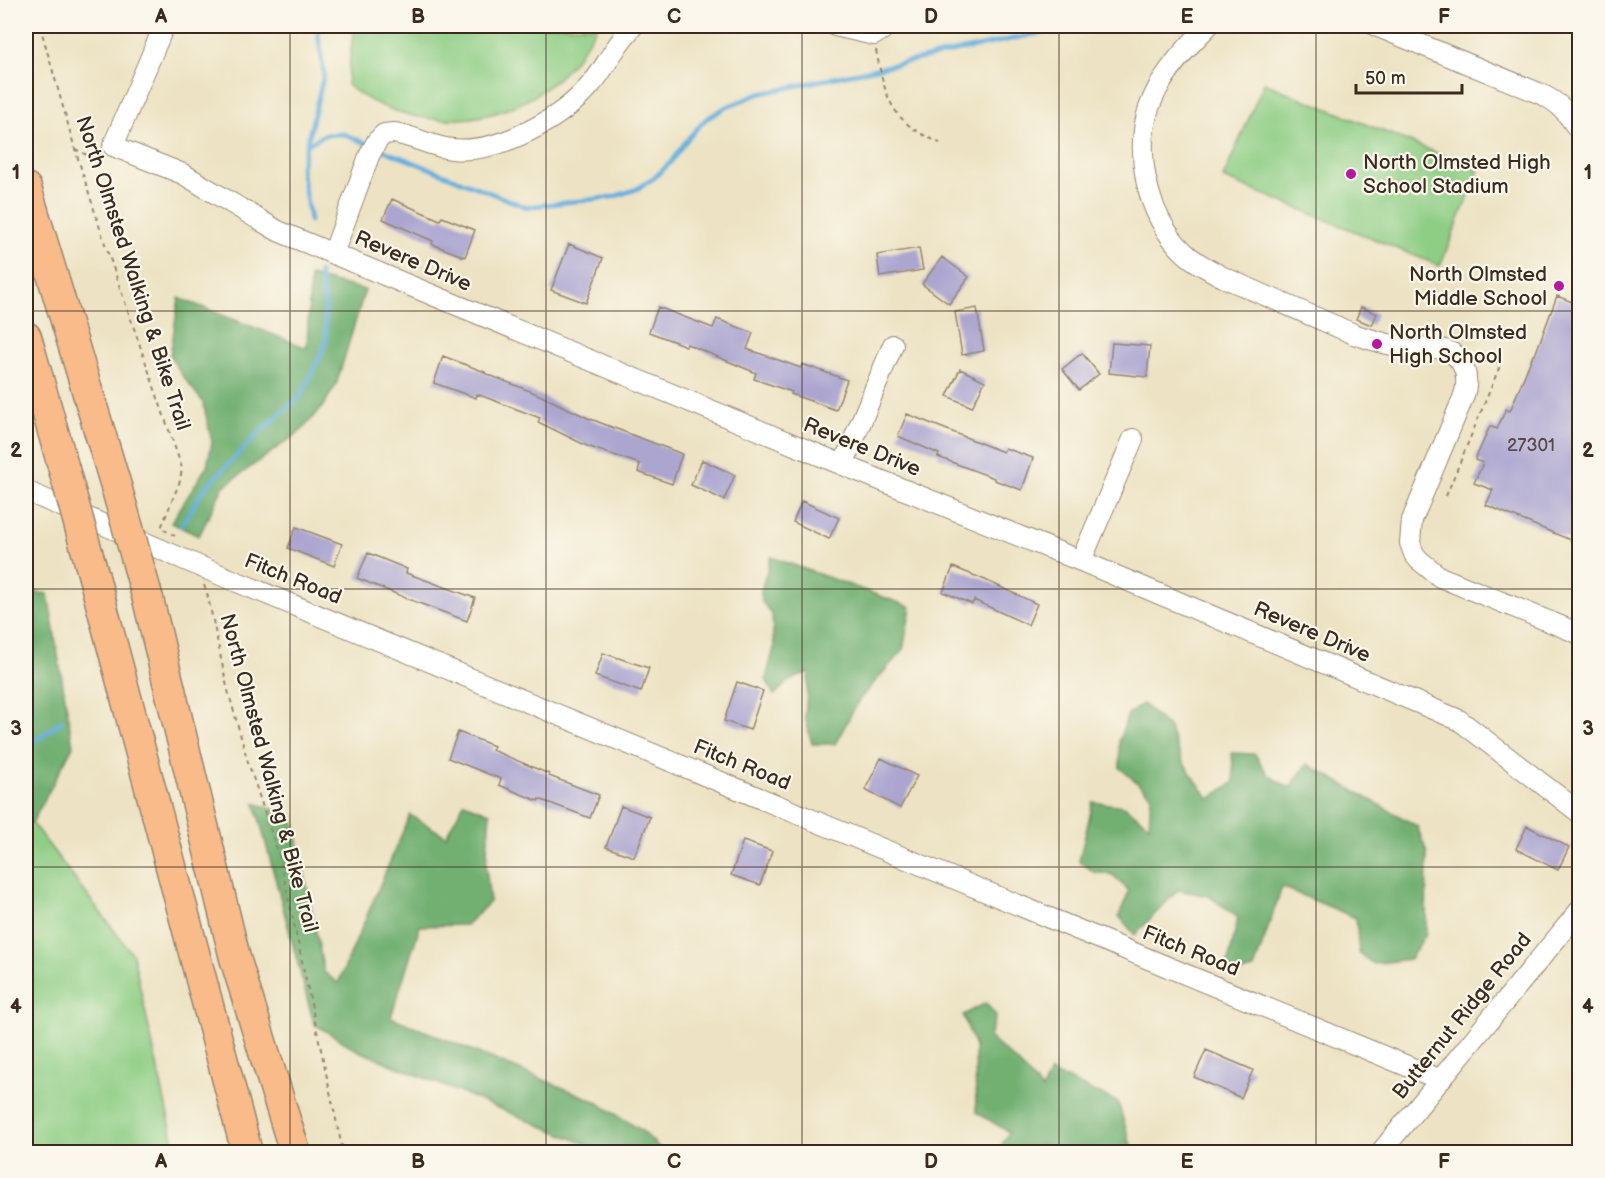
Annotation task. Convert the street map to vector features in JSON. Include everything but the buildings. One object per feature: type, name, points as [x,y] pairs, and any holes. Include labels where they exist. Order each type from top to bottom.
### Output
[{"type":"highway","points":[[26,188],[148,599],[235,958],[295,1152]]},
{"type":"highway","points":[[26,337],[94,577],[248,1152]]},
{"type":"street","name":"Revere Drive","points":[[164,26],[113,146],[183,174],[278,231],[843,465],[1082,561],[1459,720],[1580,813]]},
{"type":"street","points":[[333,254],[374,146],[384,134],[394,133],[433,146],[472,150],[536,129],[575,101],[593,82],[617,45],[633,26]]},
{"type":"street","points":[[836,26],[874,35],[884,26]]},
{"type":"street","points":[[1209,26],[1177,61],[1158,87],[1151,100],[1144,129],[1145,174],[1155,209],[1168,232],[1188,255],[1223,277],[1340,328],[1374,341],[1442,349],[1455,356],[1466,373],[1466,386],[1412,520],[1410,543],[1414,554],[1440,577],[1580,634]]},
{"type":"street","points":[[1376,26],[1541,94],[1562,107],[1580,132]]},
{"type":"street","points":[[843,465],[893,345]]},
{"type":"street","points":[[1082,561],[1133,439]]},
{"type":"street","name":"Fitch Road","points":[[26,491],[228,578],[1441,1080]]},
{"type":"street","name":"Butternut Ridge Road","points":[[1381,1152],[1580,910]]},
{"type":"path","name":"North Olmsted Walking & Bike Trail","points":[[40,26],[75,149],[133,329],[182,468],[180,481],[161,528]]},
{"type":"path","points":[[877,58],[889,100],[897,114],[909,126],[940,143]]},
{"type":"path","points":[[75,149],[92,157]]},
{"type":"path","points":[[1446,496],[1500,366],[1491,354]]},
{"type":"path","name":"North Olmsted Walking & Bike Trail","points":[[206,577],[204,587],[227,687],[248,762],[280,859],[343,1152]]},
{"type":"green space","points":[[354,26],[597,26],[584,48],[568,68],[533,97],[507,109],[480,117],[452,120],[424,118],[397,112],[371,101],[347,85]]},
{"type":"green space","name":"North Olmsted High School Stadium","points":[[1264,83],[1479,170],[1440,266],[1223,178]]},
{"type":"green space","points":[[310,276],[365,290],[336,385],[323,406],[301,431],[223,487],[199,536],[171,523],[207,466],[212,442],[203,402],[170,356],[179,298],[307,348]]},
{"type":"green space","points":[[771,557],[911,607],[903,650],[859,700],[835,744],[812,744],[805,716],[809,672],[789,681],[774,695],[766,679],[774,648],[772,614],[762,602],[761,591]]},
{"type":"green space","points":[[26,591],[48,594],[73,746],[32,823],[26,823]]},
{"type":"green space","points":[[1143,704],[1169,728],[1183,762],[1209,799],[1234,782],[1232,753],[1255,754],[1268,775],[1290,788],[1307,764],[1417,826],[1427,853],[1426,934],[1410,959],[1372,964],[1359,953],[1356,918],[1282,887],[1254,969],[1237,974],[1227,967],[1238,918],[1209,896],[1178,890],[1135,935],[1119,916],[1129,891],[1113,875],[1094,872],[1079,861],[1093,802],[1124,806],[1149,825],[1151,795],[1120,768],[1119,741],[1128,714]]},
{"type":"green space","points":[[255,803],[293,816],[324,972],[338,983],[410,815],[446,836],[464,803],[490,813],[486,866],[490,902],[466,925],[420,926],[391,1017],[595,1101],[641,1130],[664,1152],[605,1152],[359,1051],[314,1024]]},
{"type":"green space","points":[[26,823],[32,823],[133,955],[176,1152],[26,1152]]},
{"type":"green space","points":[[986,1003],[996,1016],[989,1037],[1019,1064],[1042,1090],[1050,1072],[1118,1102],[1133,1152],[998,1152],[1009,1132],[976,1112],[975,1047],[963,1015]]},
{"type":"waterway","points":[[310,221],[301,168],[324,74],[317,26]]},
{"type":"waterway","points":[[378,148],[526,207],[613,197],[637,189],[654,178],[670,163],[706,119],[728,106],[759,94],[1045,32],[1055,26]]},
{"type":"waterway","points":[[307,145],[324,135],[344,134],[370,145]]},
{"type":"waterway","points":[[181,526],[203,490],[264,428],[301,396],[326,343],[325,305],[319,272]]},
{"type":"waterway","points":[[26,748],[62,721]]},
{"type":"place","name":"North Olmsted High School Stadium","points":[[1351,174]]},
{"type":"place","name":"North Olmsted Middle School","points":[[1559,286]]},
{"type":"place","name":"North Olmsted High School","points":[[1377,344]]}]
